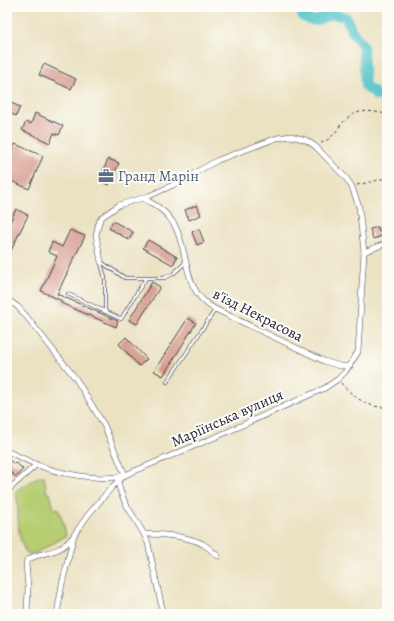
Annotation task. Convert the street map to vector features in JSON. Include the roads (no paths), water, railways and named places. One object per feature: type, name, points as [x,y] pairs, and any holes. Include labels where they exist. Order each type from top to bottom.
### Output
[{"type":"street","name":"Маріїнська вулиця","points":[[57,614],[62,584],[74,535],[102,497],[118,481],[125,475],[326,388],[338,380],[350,366],[358,352],[364,252],[359,207],[352,187],[346,178],[315,146],[306,140],[296,137],[277,138],[218,160],[173,185],[144,198]]},
{"type":"street","points":[[101,262],[96,235],[99,222],[102,217],[119,204],[144,198]]},
{"type":"street","name":"в'їзд Некрасова","points":[[144,198],[162,209],[175,225],[197,294],[203,302],[324,361],[340,366],[350,366]]},
{"type":"street","points":[[364,252],[387,243]]},
{"type":"street","points":[[7,299],[18,307],[26,316],[76,379],[104,425],[125,475],[111,477],[84,476],[36,465],[7,450]]},
{"type":"street","points":[[7,491],[36,465]]},
{"type":"street","points":[[118,481],[122,497],[145,534],[151,552],[162,614]]},
{"type":"street","points":[[145,534],[164,534],[194,541],[203,544],[218,556]]},
{"type":"street","points":[[27,614],[27,560],[56,551],[65,546],[74,535]]},
{"type":"lane","points":[[101,262],[126,278],[164,278],[173,274],[186,263]]},
{"type":"lane","points":[[101,262],[105,278],[105,312]]},
{"type":"lane","points":[[68,294],[121,319],[146,278]]},
{"type":"lane","points":[[167,382],[215,309]]},
{"type":"waterway","points":[[299,7],[303,17],[315,21],[333,14],[346,17],[352,31],[363,46],[365,86],[373,91],[376,96],[381,96],[387,103]]},
{"type":"place","name":"Гранд Марін","points":[[106,176]]}]
